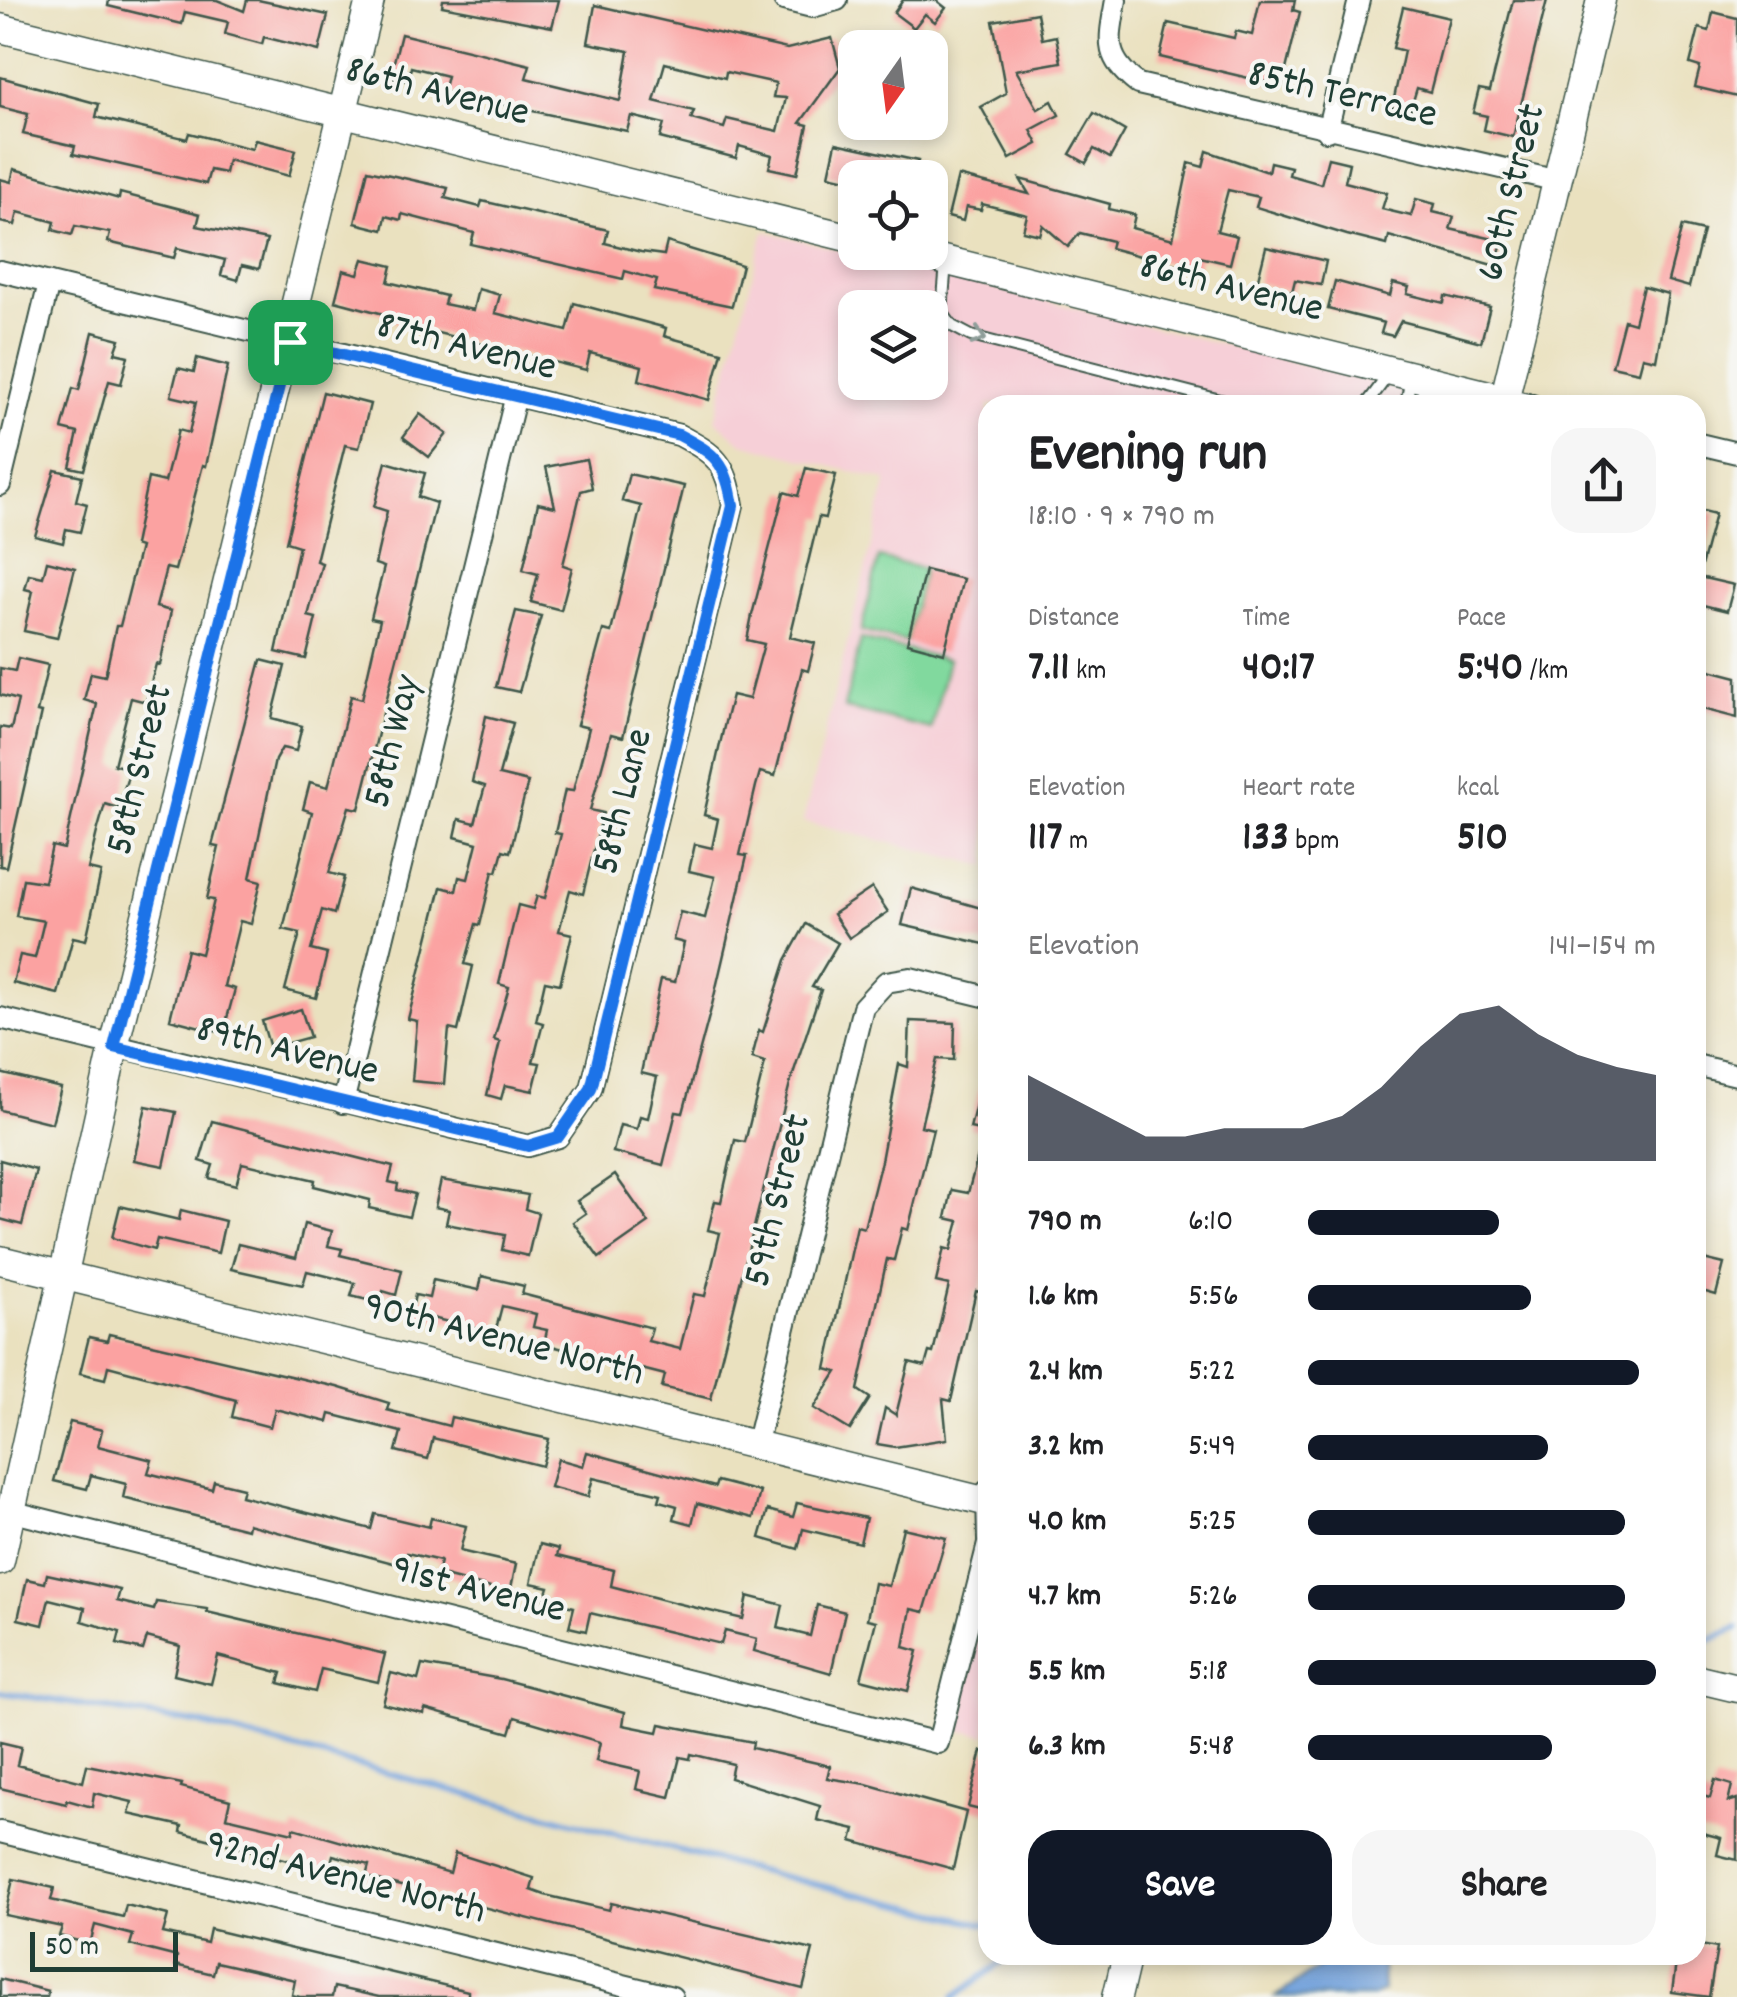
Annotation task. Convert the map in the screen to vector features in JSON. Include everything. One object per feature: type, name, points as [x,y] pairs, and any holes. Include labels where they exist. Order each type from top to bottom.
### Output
[{"type":"street","name":"58th Street","points":[[0,1561],[7,1511],[114,1047],[290,342],[370,0]]},
{"type":"street","points":[[784,0],[812,7],[837,0]]},
{"type":"street","name":"85th Terrace","points":[[1116,0],[1109,42],[1117,68],[1138,84],[1327,131],[1558,181]]},
{"type":"street","points":[[1327,131],[1359,0]]},
{"type":"street","name":"60th Street","points":[[1515,395],[1558,181],[1601,0]]},
{"type":"street","name":"86th Avenue","points":[[0,28],[838,234]]},
{"type":"street","name":"86th Avenue","points":[[948,261],[1483,395]]},
{"type":"street","name":"87th Avenue","points":[[0,271],[516,399],[679,435],[710,452],[728,474]]},
{"type":"street","points":[[0,485],[50,282]]},
{"type":"street","name":"58th Way","points":[[344,1103],[516,399]]},
{"type":"street","points":[[1706,446],[1737,453]]},
{"type":"street","name":"58th Lane","points":[[558,1137],[591,1089],[733,506],[728,474]]},
{"type":"street","name":"59th Street","points":[[756,1446],[863,1007],[886,982],[910,978],[978,995]]},
{"type":"street","name":"89th Avenue","points":[[0,1018],[528,1146],[558,1137]]},
{"type":"street","points":[[1706,1068],[1737,1076]]},
{"type":"street","name":"90th Avenue North","points":[[0,1260],[756,1446],[978,1496]]},
{"type":"street","name":"91st Avenue","points":[[7,1511],[938,1744],[978,1582]]},
{"type":"street","points":[[1706,1681],[1737,1688]]},
{"type":"street","name":"92nd Avenue North","points":[[0,1832],[642,1993],[672,1997]]},
{"type":"street","points":[[1117,1997],[1125,1965]]},
{"type":"lane","points":[[945,270],[942,312],[952,326],[970,336],[1201,395]]},
{"type":"lane","points":[[1377,395],[1401,373]]},
{"type":"lane","points":[[1401,373],[1404,395]]},
{"type":"shaded area","points":[[764,231],[838,249],[838,270],[922,270],[1428,395],[978,395],[978,864],[803,822],[887,481],[742,443],[715,420]]},
{"type":"shaded area","points":[[978,1623],[978,1734],[952,1730]]},
{"type":"green space","points":[[879,558],[924,569],[907,642],[861,631]]},
{"type":"green space","points":[[861,639],[948,660],[931,729],[844,708]]},
{"type":"water","points":[[1322,1965],[1382,1965],[1383,1991],[1372,1997],[1276,1997]]},
{"type":"building","points":[[109,0],[217,0],[244,11],[247,0],[258,0],[328,15],[319,51],[264,37],[262,44],[225,34],[228,22],[185,12],[182,24],[108,6]]},
{"type":"building","points":[[443,0],[559,0],[552,27],[442,6]]},
{"type":"building","points":[[903,0],[936,0],[946,8],[935,22],[925,14],[914,28],[894,13]]},
{"type":"building","points":[[1260,0],[1295,0],[1293,10],[1300,12],[1282,86],[1160,57],[1168,23],[1234,38],[1236,31],[1252,35]]},
{"type":"building","points":[[1513,0],[1547,0],[1513,137],[1484,130],[1487,116],[1473,113],[1479,89],[1490,91]]},
{"type":"building","points":[[595,5],[787,49],[832,38],[838,71],[800,123],[808,125],[797,174],[769,168],[772,155],[739,146],[736,158],[660,138],[664,124],[631,116],[627,131],[443,92],[447,76],[411,67],[408,81],[390,77],[401,34],[530,65],[526,78],[620,101],[629,51],[588,43]],"holes":[[[665,63],[725,78],[726,72],[776,83],[773,97],[786,98],[778,131],[727,119],[724,128],[691,119],[694,111],[654,101]]]},
{"type":"building","points":[[1403,7],[1449,18],[1430,92],[1417,88],[1410,111],[1392,108],[1404,51],[1393,48]]},
{"type":"building","points":[[1713,12],[1737,18],[1737,97],[1695,87],[1700,67],[1690,64],[1699,28],[1709,31]]},
{"type":"building","points":[[1037,13],[1042,39],[1056,36],[1061,62],[1016,70],[1038,109],[1052,101],[1059,115],[1031,130],[1038,144],[1010,159],[981,107],[1006,93],[993,21]]},
{"type":"building","points":[[0,77],[99,104],[96,117],[187,139],[189,133],[252,149],[255,140],[296,150],[289,176],[228,160],[225,173],[210,170],[206,184],[73,154],[75,146],[23,134],[28,114],[0,107]]},
{"type":"building","points":[[1094,113],[1125,131],[1110,158],[1094,149],[1086,163],[1070,154]]},
{"type":"building","points":[[836,143],[913,160],[838,160],[838,177],[829,175]]},
{"type":"building","points":[[1207,151],[1268,172],[1270,162],[1291,167],[1289,175],[1321,184],[1328,158],[1349,163],[1345,182],[1387,193],[1382,209],[1411,216],[1416,199],[1435,204],[1433,212],[1454,217],[1450,229],[1502,241],[1496,266],[1389,236],[1387,245],[1347,235],[1256,207],[1259,197],[1228,190],[1217,231],[1237,236],[1230,264],[1200,257],[1197,271],[1110,248],[1112,241],[1080,233],[1068,247],[1043,225],[1040,235],[1023,231],[1027,215],[982,204],[981,210],[966,207],[963,221],[948,217],[958,176],[1029,194],[1020,179],[1110,204],[1109,209],[1135,215],[1132,228],[1173,239],[1189,163],[1203,167]]},
{"type":"building","points":[[14,169],[119,199],[120,193],[200,214],[197,226],[267,240],[259,269],[242,265],[238,280],[221,275],[225,260],[177,248],[174,258],[108,242],[110,233],[75,226],[72,235],[53,230],[55,222],[18,212],[15,225],[0,222],[0,179],[11,182]]},
{"type":"building","points":[[368,170],[448,188],[445,198],[480,207],[482,201],[608,230],[605,243],[664,255],[667,242],[742,265],[732,306],[654,290],[657,280],[625,271],[623,279],[471,244],[474,233],[402,214],[401,220],[386,216],[383,230],[355,223]]},
{"type":"building","points":[[1682,226],[1703,231],[1689,287],[1668,281]]},
{"type":"building","points":[[1266,247],[1326,261],[1321,285],[1295,280],[1292,292],[1257,283]]},
{"type":"building","points":[[363,259],[392,266],[388,282],[446,296],[444,304],[473,310],[478,289],[500,295],[495,313],[567,331],[574,303],[666,328],[664,336],[722,352],[709,400],[639,380],[642,366],[590,353],[586,370],[394,322],[395,317],[335,301],[343,270],[358,274]]},
{"type":"building","points":[[1335,281],[1390,296],[1393,283],[1409,287],[1407,294],[1444,303],[1445,296],[1490,307],[1481,342],[1401,321],[1393,336],[1381,333],[1384,323],[1328,309]]},
{"type":"building","points":[[1643,287],[1668,294],[1656,360],[1643,357],[1639,372],[1612,366],[1624,320],[1634,323]]},
{"type":"building","points":[[93,332],[120,339],[115,353],[128,356],[121,384],[109,381],[84,470],[70,467],[78,433],[62,429],[73,388],[79,390]]},
{"type":"building","points":[[197,358],[228,366],[206,466],[203,465],[175,570],[166,568],[156,607],[171,611],[160,665],[156,664],[146,702],[131,698],[114,765],[130,768],[118,808],[105,804],[97,832],[88,869],[101,872],[86,940],[73,937],[58,994],[13,983],[20,955],[35,958],[44,921],[16,916],[23,879],[44,882],[52,846],[64,849],[97,704],[84,700],[91,673],[105,676],[116,626],[120,626],[140,547],[134,545],[148,478],[165,482],[178,430],[189,433],[196,402],[171,396],[178,368],[194,372]]},
{"type":"building","points":[[323,392],[370,404],[359,448],[345,445],[316,561],[322,563],[308,616],[316,618],[306,659],[276,652],[299,546],[286,542]]},
{"type":"building","points":[[420,414],[447,434],[429,457],[403,437]]},
{"type":"building","points":[[586,459],[592,488],[581,491],[563,565],[572,568],[561,610],[531,602],[538,574],[523,570],[538,503],[555,507],[546,467]]},
{"type":"building","points":[[386,462],[425,473],[418,497],[436,503],[359,809],[349,807],[329,873],[344,877],[334,914],[322,910],[311,950],[327,954],[316,998],[285,990],[300,933],[283,929],[312,812],[303,809],[310,782],[328,787],[351,696],[362,699],[380,620],[371,618],[384,567],[375,564],[387,511],[374,507]]},
{"type":"building","points":[[806,468],[836,475],[825,518],[819,517],[790,637],[815,643],[808,671],[802,669],[775,776],[760,772],[740,855],[747,856],[712,1005],[683,1113],[676,1112],[663,1165],[613,1152],[620,1125],[637,1129],[640,1116],[648,1118],[657,1077],[641,1073],[661,979],[675,982],[684,943],[673,940],[680,912],[705,918],[715,877],[689,871],[695,844],[712,848],[718,819],[704,815],[725,722],[732,695],[749,699],[764,644],[747,640],[752,615],[784,492],[798,496]]},
{"type":"building","points":[[55,470],[82,476],[76,501],[87,504],[80,532],[66,529],[63,543],[35,536]]},
{"type":"building","points":[[629,474],[684,486],[623,737],[611,734],[590,810],[603,813],[583,894],[570,890],[559,931],[572,934],[560,984],[545,981],[536,1021],[543,1023],[533,1062],[540,1063],[533,1091],[505,1085],[501,1099],[487,1095],[500,1042],[494,1040],[509,987],[499,984],[518,905],[533,909],[537,896],[545,898],[561,834],[555,833],[565,790],[573,791],[589,728],[577,725],[603,630],[611,632],[641,506],[622,501]]},
{"type":"building","points":[[1706,512],[1715,514],[1706,548]]},
{"type":"building","points":[[47,561],[75,568],[57,638],[24,631],[33,591],[25,589],[29,574],[43,577]]},
{"type":"building","points":[[925,570],[963,579],[944,653],[907,643]]},
{"type":"building","points":[[1706,579],[1734,585],[1727,611],[1706,606]]},
{"type":"building","points":[[516,611],[541,616],[519,692],[496,687]]},
{"type":"building","points":[[18,658],[48,665],[6,867],[0,866],[0,727],[11,729],[18,700],[0,695],[0,668],[15,671]]},
{"type":"building","points":[[261,660],[285,666],[272,718],[302,726],[296,751],[282,748],[275,760],[250,878],[261,881],[251,924],[240,921],[224,986],[235,989],[223,1033],[170,1019],[187,950],[201,954],[214,900],[207,899],[219,847],[212,846]]},
{"type":"building","points":[[1706,669],[1737,677],[1737,718],[1706,710]]},
{"type":"building","points":[[486,716],[513,723],[499,775],[528,782],[510,852],[503,850],[497,872],[493,871],[480,925],[476,924],[465,964],[473,966],[458,1031],[449,1029],[444,1084],[412,1081],[417,1021],[408,1019],[441,887],[456,891],[459,877],[468,879],[477,843],[455,837],[459,819],[475,823],[485,786],[472,782]]},
{"type":"building","points":[[872,888],[888,912],[849,938],[833,914]]},
{"type":"building","points":[[911,888],[978,907],[978,943],[902,925]]},
{"type":"building","points":[[806,924],[838,943],[812,987],[821,990],[790,1083],[711,1399],[662,1387],[665,1375],[544,1344],[547,1330],[533,1327],[536,1314],[502,1306],[495,1333],[411,1313],[415,1295],[429,1298],[433,1280],[479,1290],[482,1276],[524,1286],[522,1294],[652,1328],[648,1341],[680,1349],[694,1294],[705,1296],[720,1233],[708,1230],[715,1201],[721,1202],[735,1140],[745,1142],[765,1062],[752,1058],[759,1030],[763,1032],[786,960]]},
{"type":"building","points":[[301,1009],[310,1037],[270,1048],[262,1021]]},
{"type":"building","points":[[910,1021],[955,1023],[954,1060],[937,1059],[921,1126],[933,1129],[908,1230],[902,1228],[894,1260],[887,1259],[858,1390],[870,1398],[850,1430],[814,1408],[837,1372],[826,1369],[857,1226],[864,1228],[881,1161],[899,1064],[908,1067]]},
{"type":"building","points":[[0,1073],[61,1088],[52,1123],[0,1110]]},
{"type":"building","points":[[978,1096],[978,1130],[970,1128]]},
{"type":"building","points":[[146,1106],[176,1112],[164,1166],[134,1160]]},
{"type":"building","points":[[212,1121],[393,1167],[389,1182],[398,1184],[397,1190],[415,1194],[409,1217],[369,1208],[370,1200],[314,1186],[315,1180],[242,1163],[236,1185],[209,1178],[213,1165],[200,1161]]},
{"type":"building","points":[[978,1156],[978,1292],[951,1401],[943,1399],[947,1439],[895,1447],[877,1444],[885,1408],[896,1415],[909,1362],[925,1366],[929,1352],[933,1353],[949,1285],[936,1282],[944,1248],[951,1250],[959,1221],[946,1218],[952,1190],[968,1193]]},
{"type":"building","points":[[0,1160],[36,1170],[22,1225],[0,1219]]},
{"type":"building","points":[[615,1175],[649,1223],[599,1258],[573,1222],[586,1213],[577,1201]]},
{"type":"building","points":[[441,1180],[528,1195],[525,1209],[538,1213],[528,1256],[502,1250],[505,1235],[446,1224],[449,1210],[435,1207]]},
{"type":"building","points":[[120,1206],[179,1220],[181,1210],[225,1221],[218,1253],[157,1239],[154,1250],[112,1238]]},
{"type":"building","points":[[304,1224],[332,1231],[328,1246],[342,1249],[340,1255],[402,1270],[396,1295],[383,1291],[380,1303],[351,1296],[355,1283],[307,1271],[303,1285],[231,1269],[238,1244],[296,1258]]},
{"type":"building","points":[[1706,1260],[1724,1264],[1716,1295],[1706,1292]]},
{"type":"building","points":[[109,1334],[337,1387],[389,1403],[387,1410],[449,1426],[451,1417],[549,1439],[542,1466],[433,1438],[428,1459],[396,1451],[401,1432],[330,1414],[328,1422],[275,1409],[270,1427],[232,1417],[236,1400],[108,1366],[105,1379],[80,1373],[89,1337],[107,1341]]},
{"type":"building","points":[[70,1422],[102,1430],[98,1446],[152,1460],[148,1473],[212,1489],[214,1481],[243,1488],[241,1496],[371,1529],[375,1514],[429,1527],[431,1518],[466,1526],[460,1551],[516,1564],[510,1593],[437,1574],[440,1561],[407,1553],[404,1566],[248,1524],[247,1529],[123,1498],[126,1484],[91,1475],[87,1489],[54,1481]]},
{"type":"building","points":[[587,1452],[715,1487],[717,1481],[760,1492],[753,1518],[697,1503],[692,1524],[674,1519],[677,1506],[659,1501],[661,1494],[593,1478],[588,1497],[550,1487],[558,1459],[583,1466]]},
{"type":"building","points":[[797,1503],[866,1518],[860,1543],[803,1529],[798,1549],[760,1538],[768,1510],[793,1517]]},
{"type":"building","points":[[903,1528],[946,1538],[924,1612],[911,1609],[904,1647],[918,1651],[908,1691],[861,1679],[876,1621],[867,1619],[874,1583],[889,1586]]},
{"type":"building","points":[[540,1544],[559,1549],[557,1556],[614,1570],[611,1586],[676,1603],[743,1619],[748,1596],[783,1605],[778,1628],[810,1636],[817,1605],[845,1612],[831,1673],[754,1651],[757,1639],[725,1631],[721,1644],[590,1613],[586,1631],[569,1627],[574,1607],[545,1600],[549,1587],[531,1583]]},
{"type":"building","points":[[47,1574],[120,1590],[117,1601],[154,1610],[156,1602],[207,1609],[385,1654],[378,1682],[321,1669],[315,1692],[279,1683],[282,1673],[218,1656],[211,1684],[174,1675],[180,1646],[147,1637],[143,1650],[117,1644],[120,1632],[82,1621],[85,1608],[49,1599],[43,1625],[18,1619],[27,1579],[45,1583]]},
{"type":"building","points":[[422,1665],[501,1679],[625,1712],[623,1725],[658,1732],[660,1724],[753,1742],[752,1748],[830,1766],[827,1778],[866,1784],[966,1812],[953,1869],[852,1841],[855,1829],[817,1820],[820,1806],[730,1778],[733,1764],[691,1754],[690,1759],[680,1757],[670,1797],[636,1789],[640,1771],[596,1761],[600,1742],[515,1717],[510,1733],[425,1709],[424,1714],[383,1704],[391,1673],[418,1680]]},
{"type":"building","points":[[0,1742],[21,1747],[17,1765],[83,1782],[87,1765],[182,1784],[181,1787],[230,1800],[226,1817],[293,1833],[294,1828],[450,1873],[455,1853],[534,1878],[531,1890],[545,1895],[609,1910],[611,1903],[813,1950],[803,1989],[366,1877],[369,1865],[333,1855],[329,1871],[181,1832],[182,1826],[129,1814],[132,1802],[94,1793],[92,1807],[0,1788]]},
{"type":"building","points":[[978,1767],[978,1810],[968,1807]]},
{"type":"building","points":[[1715,1780],[1732,1785],[1728,1802],[1737,1799],[1737,1860],[1717,1855],[1721,1838],[1706,1834],[1706,1797],[1710,1798]]},
{"type":"building","points":[[13,1879],[54,1888],[51,1900],[123,1917],[126,1905],[168,1915],[163,1933],[207,1943],[210,1929],[468,1991],[468,1997],[379,1997],[334,1987],[332,1997],[300,1997],[292,1995],[295,1980],[216,1962],[213,1974],[175,1965],[177,1957],[130,1945],[133,1935],[95,1925],[90,1944],[59,1936],[62,1927],[5,1915]]},
{"type":"building","points":[[1706,1946],[1717,1948],[1709,1997],[1672,1992],[1676,1965],[1706,1965]]},
{"type":"building","points":[[0,1979],[48,1991],[47,1997],[0,1997]]},
{"type":"waterway","points":[[1706,1642],[1737,1628]]},
{"type":"waterway","points":[[0,1692],[201,1724],[742,1867],[978,1923]]},
{"type":"waterway","points":[[954,1997],[998,1965]]},
{"type":"route","points":[[290,342],[679,435],[710,452],[728,474],[733,506],[591,1089],[578,1114],[558,1137],[528,1146],[114,1047],[290,342]]}]
